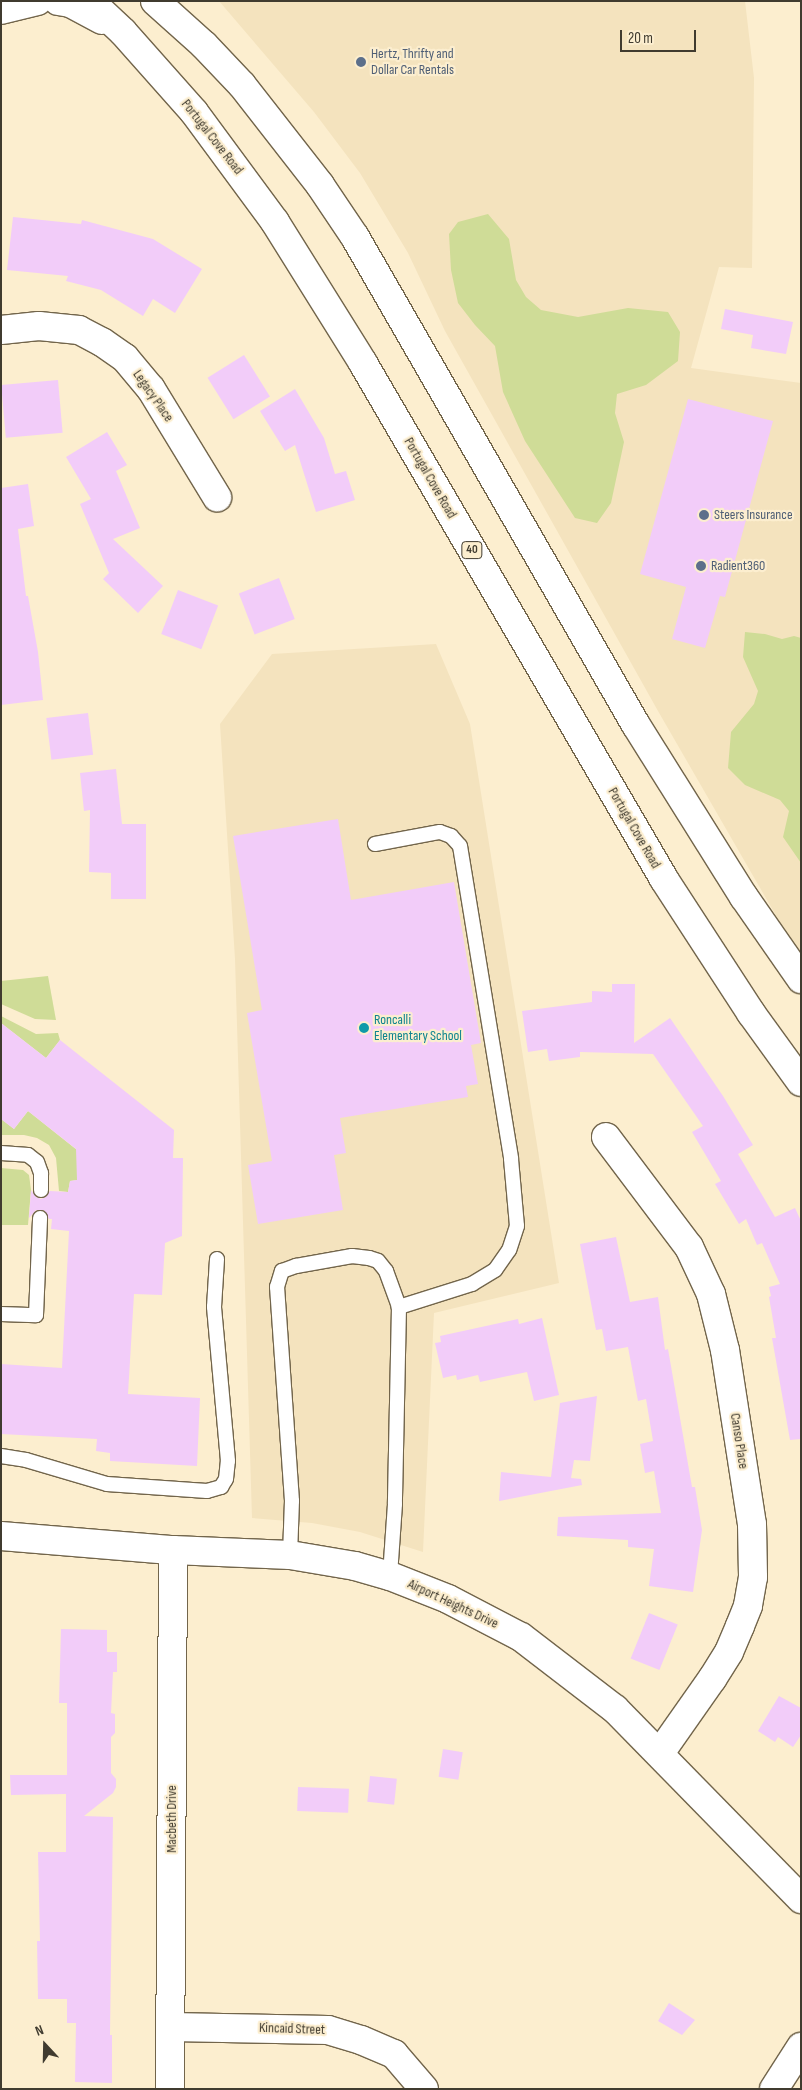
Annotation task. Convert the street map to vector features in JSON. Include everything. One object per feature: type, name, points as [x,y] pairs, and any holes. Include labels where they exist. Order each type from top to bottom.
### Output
[{"type":"street","points":[[1,10],[38,1]]},
{"type":"street","points":[[58,1],[70,3],[123,32]]},
{"type":"street","name":"Portugal Cove Road","points":[[90,1],[123,32],[194,112],[275,222],[363,363],[664,879],[751,1013],[801,1082]]},
{"type":"street","points":[[155,1],[204,45],[242,85],[320,185],[355,237],[636,725],[744,897],[801,979]]},
{"type":"street","points":[[176,1],[204,45]]},
{"type":"street","name":"Legacy Place","points":[[1,330],[38,326],[79,330],[102,342],[125,358],[151,389],[217,497]]},
{"type":"street","name":"Canso Place","points":[[606,1137],[689,1247],[711,1294],[724,1350],[752,1524],[753,1578],[748,1606],[740,1626],[729,1652],[712,1680],[660,1753]]},
{"type":"street","name":"Airport Heights Drive","points":[[1,1536],[173,1550],[290,1555],[355,1566],[390,1576],[448,1599],[521,1637],[615,1709],[801,1899]]},
{"type":"street","name":"Macbeth Drive","points":[[170,2089],[173,1550]]},
{"type":"street","name":"Kincaid Street","points":[[170,2027],[328,2030],[361,2040],[394,2054],[424,2089]]},
{"type":"street","points":[[774,2089],[801,2047]]},
{"type":"lane","points":[[375,844],[440,832],[452,836],[460,846],[511,1159],[517,1226],[509,1250],[495,1270],[472,1284],[399,1307]]},
{"type":"lane","points":[[1,1153],[28,1155],[37,1162],[41,1190]]},
{"type":"lane","points":[[1,1314],[36,1315],[40,1218]]},
{"type":"lane","points":[[290,1555],[292,1501],[277,1309],[277,1287],[282,1271],[352,1256],[369,1258],[378,1261],[386,1272],[399,1307],[395,1504],[390,1576]]},
{"type":"lane","points":[[1,1456],[26,1460],[107,1484],[207,1490],[221,1487],[226,1479],[228,1461],[214,1308],[217,1259]]},
{"type":"shaded area","points":[[219,1],[745,1],[754,78],[752,268],[719,267],[691,368],[801,383],[801,954],[782,926],[658,711],[445,331],[408,253],[360,173],[314,112]]},
{"type":"shaded area","points":[[436,644],[470,724],[559,1283],[434,1313],[423,1552],[360,1532],[312,1523],[252,1518],[235,959],[220,724],[272,654]]},
{"type":"green space","points":[[488,214],[509,239],[516,280],[526,297],[541,310],[578,317],[628,308],[668,312],[680,332],[678,361],[646,385],[617,394],[615,413],[624,442],[611,503],[597,523],[575,518],[525,441],[503,392],[495,346],[458,303],[451,270],[449,234],[458,222]]},
{"type":"green space","points":[[745,632],[765,634],[782,639],[794,636],[801,638],[801,863],[783,837],[789,811],[780,800],[745,785],[728,768],[731,732],[754,704],[758,691],[743,657]]},
{"type":"green space","points":[[48,976],[56,1020],[35,1019],[1,1004],[1,981]]},
{"type":"green space","points":[[1,1016],[36,1034],[58,1033],[60,1040],[46,1058],[1,1023]]},
{"type":"green space","points":[[28,1111],[82,1154],[77,1180],[70,1181],[68,1192],[59,1191],[56,1158],[49,1145],[37,1138],[24,1135],[1,1135],[1,1119],[14,1129]]},
{"type":"green space","points":[[1,1168],[23,1170],[29,1175],[31,1190],[28,1225],[1,1225]]},
{"type":"building","points":[[13,217],[81,224],[82,220],[153,239],[202,269],[175,313],[153,299],[143,316],[101,290],[66,281],[68,276],[7,270]]},
{"type":"building","points":[[725,309],[793,322],[786,354],[751,348],[753,335],[721,329]]},
{"type":"building","points":[[244,355],[270,397],[233,419],[208,378]]},
{"type":"building","points":[[58,380],[63,433],[6,438],[1,385]]},
{"type":"building","points":[[295,389],[324,438],[335,474],[346,471],[355,500],[316,512],[295,445],[285,451],[260,411]]},
{"type":"building","points":[[688,399],[773,421],[725,597],[720,596],[705,648],[672,639],[686,587],[640,574]]},
{"type":"building","points":[[107,432],[127,465],[116,471],[140,528],[113,539],[163,586],[138,613],[103,579],[109,573],[80,504],[91,499],[66,457]]},
{"type":"building","points":[[28,484],[34,526],[18,529],[26,596],[28,596],[38,652],[43,700],[1,705],[1,488]]},
{"type":"building","points":[[279,578],[295,619],[255,634],[239,593]]},
{"type":"building","points":[[178,590],[218,605],[201,649],[161,634]]},
{"type":"building","points":[[88,713],[93,755],[51,760],[46,718]]},
{"type":"building","points":[[116,769],[122,824],[146,824],[146,899],[111,899],[111,873],[89,872],[90,810],[84,811],[80,773]]},
{"type":"building","name":"Roncalli Elementary School","points":[[338,819],[351,900],[454,882],[481,1043],[471,1045],[478,1084],[466,1086],[468,1097],[340,1118],[346,1153],[334,1155],[343,1210],[258,1224],[248,1165],[272,1161],[247,1013],[262,1010],[233,836]]},
{"type":"building","points":[[612,984],[635,984],[634,1043],[670,1018],[723,1096],[753,1145],[738,1154],[775,1217],[795,1208],[801,1221],[801,1439],[790,1440],[772,1338],[776,1338],[769,1287],[780,1284],[762,1243],[757,1245],[746,1219],[739,1224],[715,1184],[721,1181],[692,1132],[703,1126],[653,1054],[580,1052],[580,1057],[549,1061],[547,1049],[528,1052],[522,1011],[592,1002],[592,991],[612,992]]},
{"type":"building","points":[[1,1023],[46,1058],[60,1040],[174,1130],[173,1158],[183,1158],[182,1236],[165,1243],[162,1295],[134,1294],[128,1394],[200,1398],[197,1466],[110,1461],[110,1453],[96,1451],[97,1439],[1,1434],[1,1364],[62,1368],[69,1231],[51,1229],[52,1219],[49,1219],[44,1210],[36,1210],[29,1218],[31,1190],[36,1197],[41,1199],[46,1197],[50,1191],[68,1192],[70,1181],[77,1180],[76,1149],[28,1111],[14,1129],[1,1119]]},
{"type":"building","points":[[616,1237],[630,1302],[658,1297],[665,1350],[668,1349],[692,1487],[695,1487],[702,1530],[693,1592],[649,1586],[654,1549],[628,1547],[628,1540],[557,1536],[558,1517],[661,1513],[654,1471],[645,1473],[640,1444],[653,1441],[646,1399],[638,1401],[628,1347],[606,1351],[602,1329],[596,1330],[580,1244]]},
{"type":"building","points":[[542,1318],[559,1395],[534,1401],[527,1372],[480,1382],[478,1375],[457,1380],[456,1375],[443,1378],[435,1343],[441,1342],[440,1336],[518,1319],[519,1324]]},
{"type":"building","points":[[597,1396],[590,1461],[574,1460],[571,1478],[581,1479],[582,1485],[499,1501],[501,1472],[551,1477],[560,1403]]},
{"type":"building","points":[[649,1613],[678,1625],[659,1670],[631,1658]]},
{"type":"building","points":[[61,1629],[107,1630],[107,1652],[117,1652],[117,1672],[113,1672],[111,1713],[115,1714],[115,1733],[111,1737],[111,1773],[116,1779],[116,1787],[113,1793],[84,1816],[113,1817],[110,2035],[112,2035],[112,2083],[75,2082],[76,2023],[67,2023],[67,1999],[38,1999],[37,1941],[40,1941],[38,1852],[66,1852],[66,1794],[11,1795],[10,1775],[67,1775],[67,1703],[59,1703]]},
{"type":"building","points":[[779,1696],[801,1708],[801,1735],[793,1747],[778,1737],[775,1742],[758,1731]]},
{"type":"building","points":[[443,1749],[463,1752],[458,1780],[439,1777]]},
{"type":"building","points":[[370,1776],[397,1779],[394,1805],[367,1802]]},
{"type":"building","points":[[298,1787],[349,1789],[348,1813],[297,1811]]},
{"type":"building","points":[[669,2003],[695,2020],[682,2035],[658,2021]]},
{"type":"place","name":"Hertz, Thrifty and Dollar Car Rentals","points":[[361,62]]},
{"type":"place","name":"Steers Insurance","points":[[704,515]]},
{"type":"place","name":"Radient360","points":[[701,566]]},
{"type":"place","name":"Roncalli Elementary School","points":[[364,1028]]}]
